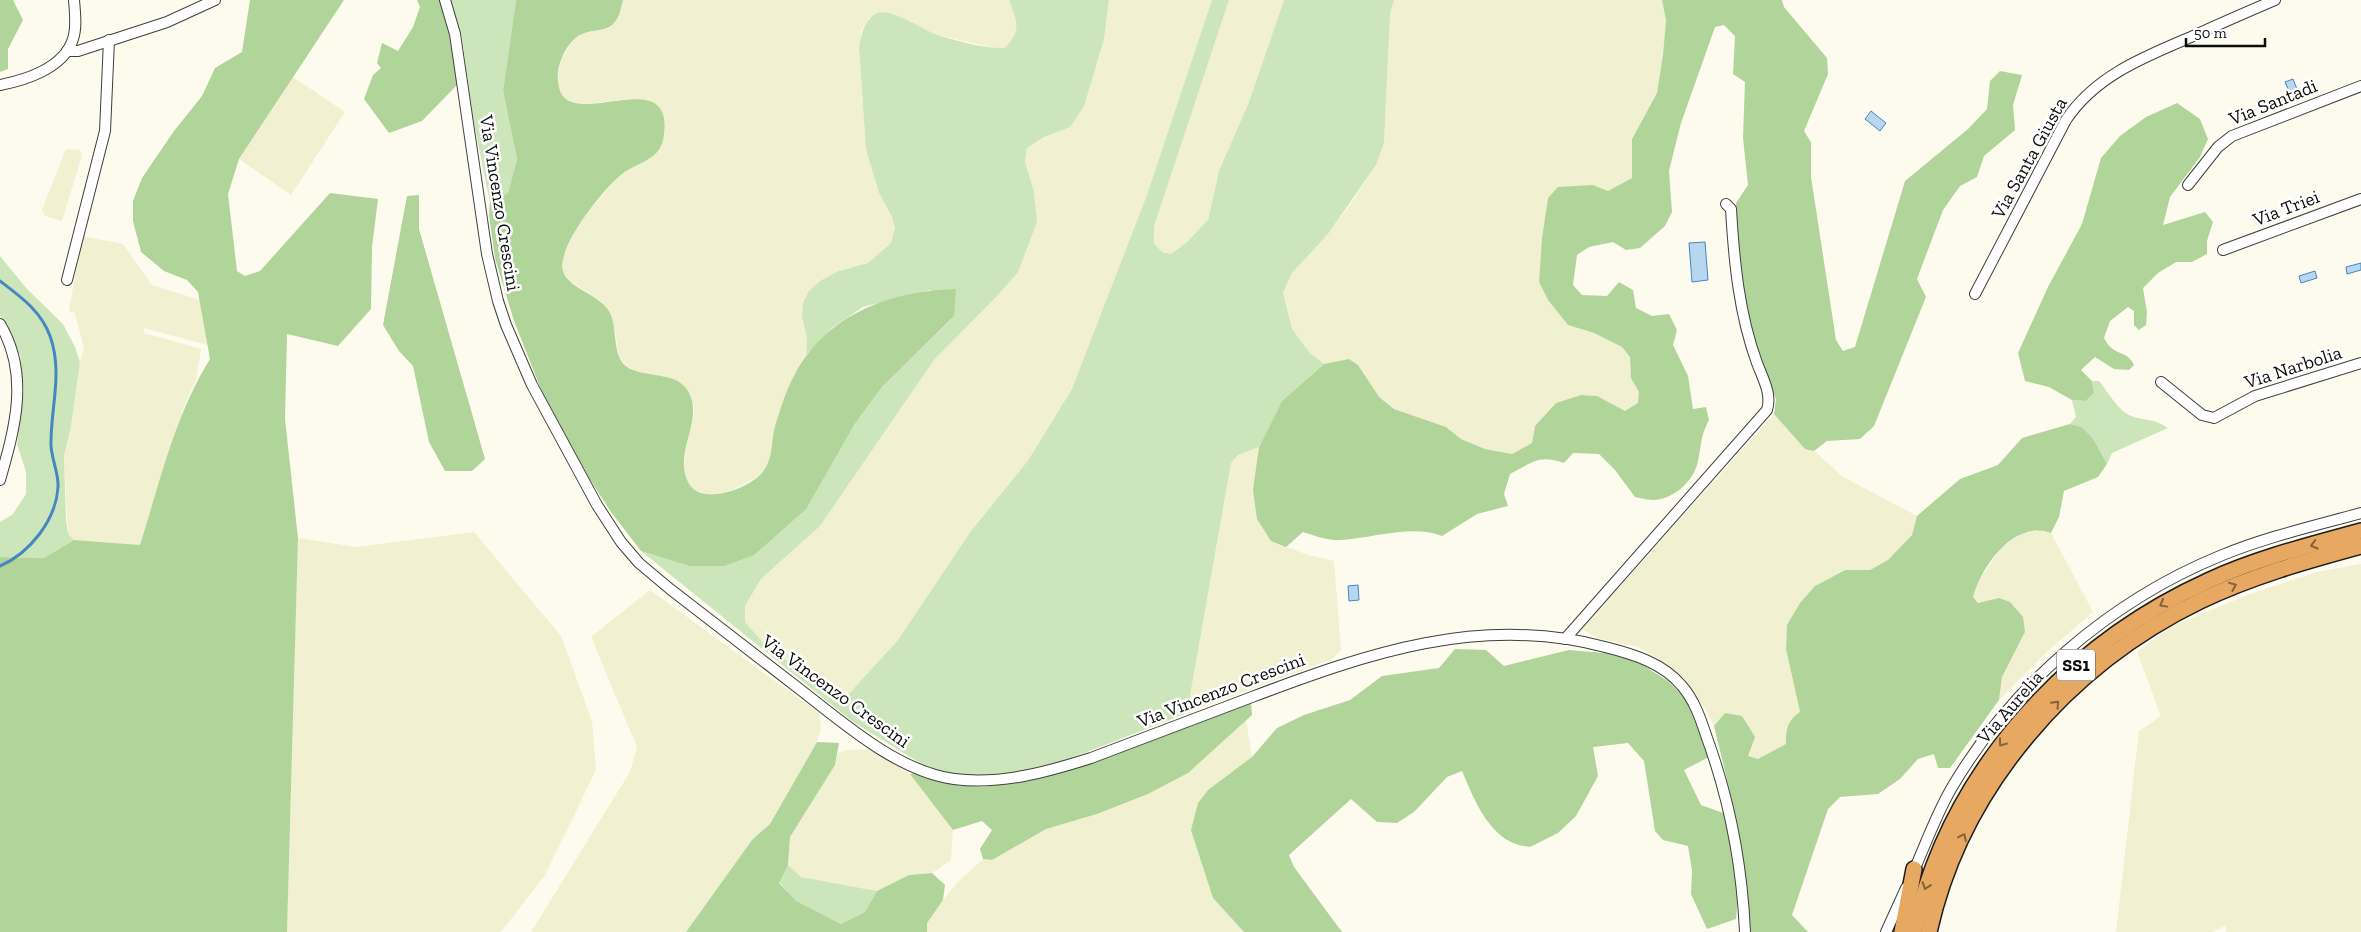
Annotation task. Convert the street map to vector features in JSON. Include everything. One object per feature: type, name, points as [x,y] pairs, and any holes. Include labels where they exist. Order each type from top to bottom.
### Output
[{"type":"highway","name":"Via Aurelia","points":[[1914,932],[1926,884],[1949,831],[1974,784],[2021,720],[2073,668],[2142,616],[2210,579],[2269,557],[2361,532]]},
{"type":"highway","name":"Via Aurelia","points":[[1929,932],[1948,869],[1971,819],[1987,791],[2037,724],[2091,670],[2140,635],[2201,600],[2268,572],[2361,546]]},
{"type":"highway","points":[[1902,932],[1914,869]]},
{"type":"street","points":[[0,85],[39,73],[56,62],[67,51],[75,32],[74,0]]},
{"type":"street","points":[[67,51],[78,51],[167,22],[215,0]]},
{"type":"street","name":"Via Vincenzo Crescini","points":[[444,0],[456,34],[488,254],[498,301],[532,385],[597,505],[621,542],[639,563],[670,589],[848,725],[904,762],[925,772],[952,779],[992,780],[1027,776],[1091,758],[1325,669],[1378,653],[1457,636],[1529,636],[1565,639],[1617,650],[1658,666],[1670,674],[1690,695],[1702,723],[1728,801],[1738,861],[1745,932]]},
{"type":"street","name":"Via Santa Giusta","points":[[1975,294],[2066,120],[2087,95],[2112,75],[2138,60],[2275,0]]},
{"type":"street","points":[[67,280],[105,131],[109,40]]},
{"type":"street","name":"Via Santadi","points":[[2188,185],[2218,147],[2232,136],[2361,86]]},
{"type":"street","name":"Via Triei","points":[[2223,250],[2361,199]]},
{"type":"street","points":[[1565,639],[1767,410],[1769,393],[1751,347],[1740,299],[1730,209],[1726,204]]},
{"type":"street","points":[[0,324],[10,345],[18,386],[14,426],[0,480]]},
{"type":"street","name":"Via Narbolia","points":[[2161,382],[2202,415],[2214,418],[2256,396],[2361,363]]},
{"type":"street","points":[[1886,932],[1941,808],[1980,745],[2026,692],[2089,633],[2113,615],[2164,584],[2220,556],[2256,542],[2361,513]]},
{"type":"green space","points":[[0,0],[13,0],[23,20],[8,49],[8,69],[0,72]]},
{"type":"green space","points":[[250,0],[344,0],[239,159],[228,194],[237,271],[245,276],[260,271],[330,193],[378,199],[372,247],[371,309],[338,346],[287,334],[285,419],[298,538],[287,932],[0,932],[0,557],[44,558],[74,540],[140,545],[169,449],[187,403],[210,359],[198,292],[187,280],[164,271],[141,252],[133,221],[133,201],[142,178],[174,131],[202,96],[215,68],[242,52]]},
{"type":"green space","points":[[417,0],[440,0],[450,21],[457,85],[422,121],[389,133],[364,99],[373,75],[381,68],[377,63],[382,43],[398,51],[413,27],[420,7]]},
{"type":"green space","points":[[449,0],[516,0],[503,91],[517,159],[508,193],[490,202],[473,119],[462,37]]},
{"type":"green space","points":[[516,0],[623,0],[618,17],[612,25],[605,29],[580,35],[564,53],[558,78],[561,93],[571,102],[587,104],[642,100],[656,104],[664,117],[663,140],[661,147],[652,157],[628,170],[614,181],[583,219],[567,248],[563,261],[563,271],[572,283],[607,308],[613,320],[618,354],[626,366],[643,373],[673,379],[682,384],[688,391],[693,413],[684,459],[684,471],[688,482],[694,489],[702,493],[723,493],[745,486],[760,475],[768,463],[776,423],[794,376],[807,355],[842,322],[862,310],[884,301],[931,291],[956,289],[954,316],[882,387],[854,425],[806,509],[754,555],[724,566],[689,566],[641,551],[611,512],[589,478],[544,397],[514,321],[495,258],[489,215],[490,202],[508,193],[517,159],[503,91]]},
{"type":"green space","points":[[623,0],[1009,0],[1018,24],[1013,39],[1005,48],[994,48],[938,35],[878,13],[869,18],[861,32],[859,48],[866,149],[879,193],[896,228],[891,243],[868,263],[839,271],[802,316],[807,339],[806,355],[793,378],[775,427],[770,462],[759,476],[725,494],[703,495],[695,492],[687,482],[684,469],[686,450],[694,416],[694,405],[625,365],[619,357],[615,330],[601,301],[570,281],[563,271],[563,257],[579,222],[620,175],[632,167],[629,99],[576,105],[562,96],[557,82],[561,60],[573,40],[583,33],[604,29],[620,13]]},
{"type":"green space","points":[[1009,0],[1109,0],[1104,39],[1084,106],[1070,127],[1044,137],[1027,148],[1025,162],[1034,192],[1037,222],[1018,272],[934,360],[820,526],[761,579],[745,606],[745,622],[764,644],[829,691],[845,698],[898,640],[971,531],[1027,462],[1072,389],[1147,195],[1212,0],[1229,0],[1154,226],[1154,243],[1162,252],[1171,254],[1186,243],[1208,220],[1219,171],[1249,102],[1284,0],[1394,0],[1390,14],[1384,143],[1376,165],[1328,234],[1292,273],[1283,293],[1292,329],[1310,353],[1324,364],[1282,401],[1259,447],[1238,455],[1231,463],[1187,713],[1051,766],[1017,774],[977,776],[947,774],[920,763],[853,722],[641,551],[689,566],[724,566],[854,425],[882,387],[954,316],[930,290],[863,307],[832,328],[806,355],[807,339],[802,316],[803,303],[809,291],[820,281],[839,271],[868,263],[891,243],[895,228],[892,217],[879,193],[866,149],[859,48],[866,23],[873,15],[884,12],[899,16],[931,32],[962,42],[1005,48],[1016,30],[1016,20]]},
{"type":"green space","points":[[1109,0],[1212,0],[1147,195],[1104,309],[1072,389],[1027,462],[971,531],[898,640],[845,698],[829,691],[764,644],[745,622],[745,606],[761,579],[820,526],[934,360],[997,296],[1034,192],[1025,162],[1027,148],[1044,137],[1070,127],[1104,39]]},
{"type":"green space","points":[[1229,0],[1284,0],[1249,102],[1219,171],[1208,220],[1186,243],[1171,254],[1162,252],[1154,243],[1154,226]]},
{"type":"green space","points":[[1394,0],[1662,0],[1666,20],[1657,93],[1632,139],[1632,178],[1608,191],[1593,185],[1548,198],[1542,238],[1539,282],[1548,300],[1568,325],[1594,333],[1622,347],[1630,357],[1631,378],[1639,392],[1639,403],[1625,412],[1597,396],[1581,395],[1556,403],[1535,426],[1532,443],[1512,454],[1485,449],[1461,439],[1446,427],[1394,409],[1379,397],[1358,365],[1349,359],[1324,364],[1310,353],[1292,329],[1283,293],[1292,273],[1328,234],[1352,202],[1376,165],[1384,143],[1390,14]]},
{"type":"green space","points":[[1662,0],[1782,0],[1784,7],[1827,58],[1828,74],[1804,131],[1811,142],[1811,177],[1836,340],[1843,351],[1855,347],[1905,181],[1968,129],[1987,109],[1990,81],[2000,71],[2022,75],[2013,105],[2015,130],[1984,156],[1977,177],[1960,186],[1943,210],[1917,279],[1926,297],[1874,426],[1860,439],[1827,441],[1814,451],[1805,449],[1774,414],[1776,399],[1750,336],[1734,228],[1736,203],[1748,185],[1743,138],[1745,82],[1733,74],[1735,36],[1724,25],[1715,27],[1681,123],[1669,171],[1672,212],[1665,226],[1640,248],[1626,250],[1613,242],[1589,247],[1577,255],[1573,285],[1582,295],[1607,296],[1619,282],[1633,290],[1636,308],[1652,316],[1669,314],[1677,330],[1673,345],[1688,376],[1693,409],[1706,407],[1709,420],[1703,436],[1696,468],[1688,482],[1676,492],[1661,499],[1652,500],[1635,497],[1615,470],[1599,454],[1573,453],[1564,463],[1542,459],[1510,474],[1504,494],[1508,506],[1477,514],[1442,536],[1418,531],[1405,531],[1336,540],[1303,532],[1286,547],[1271,541],[1257,519],[1253,490],[1259,447],[1282,401],[1324,364],[1349,359],[1358,365],[1379,397],[1394,409],[1446,427],[1461,439],[1485,449],[1512,454],[1532,443],[1535,426],[1556,403],[1581,395],[1597,396],[1625,411],[1638,403],[1639,392],[1631,378],[1630,357],[1622,347],[1594,333],[1568,325],[1548,300],[1539,282],[1542,238],[1548,198],[1558,187],[1593,185],[1608,191],[1632,178],[1632,139],[1657,93],[1666,20]]},
{"type":"green space","points":[[293,77],[345,112],[291,195],[239,159]]},
{"type":"green space","points":[[2177,103],[2200,119],[2208,139],[2200,157],[2170,197],[2163,225],[2205,212],[2213,222],[2207,241],[2207,254],[2192,262],[2176,262],[2158,273],[2143,288],[2147,312],[2146,325],[2139,330],[2134,325],[2134,311],[2128,307],[2110,321],[2104,338],[2112,348],[2128,357],[2134,365],[2129,370],[2114,369],[2095,357],[2081,370],[2092,381],[2094,393],[2086,401],[2072,400],[2049,387],[2025,381],[2018,353],[2048,287],[2082,224],[2101,158],[2120,136],[2146,117]]},
{"type":"green space","points":[[69,149],[80,150],[82,155],[62,221],[45,216],[42,210],[65,151]]},
{"type":"green space","points":[[419,195],[419,229],[485,459],[472,471],[445,471],[429,442],[413,366],[399,351],[383,325],[407,196]]},
{"type":"green space","points":[[82,236],[123,244],[152,285],[200,300],[208,345],[144,328],[144,333],[201,349],[196,380],[185,404],[140,545],[74,540],[68,534],[64,456],[71,426],[80,362],[84,349],[75,313],[69,311]]},
{"type":"green space","points":[[0,256],[27,289],[63,324],[75,347],[80,362],[71,426],[64,456],[66,520],[68,534],[74,540],[44,558],[0,557],[0,522],[13,514],[26,494],[26,472],[17,444],[24,391],[20,355],[0,314]]},
{"type":"green space","points":[[2092,381],[2099,381],[2119,407],[2129,415],[2155,422],[2168,428],[2112,453],[2107,464],[2094,440],[2082,427],[2070,424],[2076,417],[2072,400],[2086,401],[2094,393]]},
{"type":"green space","points":[[1774,414],[1805,449],[1814,451],[1843,477],[1917,516],[1912,535],[1888,560],[1870,570],[1844,570],[1815,586],[1787,625],[1786,649],[1800,713],[1791,719],[1787,728],[1786,744],[1759,759],[1747,756],[1725,714],[1714,726],[1703,705],[1687,683],[1666,664],[1638,647],[1597,638],[1582,629]]},
{"type":"green space","points":[[2070,424],[2082,427],[2094,440],[2107,464],[2098,477],[2064,491],[2059,517],[2051,533],[2037,530],[2024,533],[2012,539],[2001,548],[1983,572],[1973,597],[1978,603],[1999,598],[2010,602],[2023,617],[2025,632],[2002,677],[1999,700],[1950,768],[1938,768],[1934,754],[1918,759],[1900,779],[1878,794],[1840,797],[1828,809],[1792,915],[1808,932],[1751,932],[1733,804],[1714,726],[1725,713],[1742,716],[1755,737],[1748,756],[1758,759],[1786,744],[1788,726],[1792,719],[1800,712],[1786,649],[1787,625],[1800,603],[1815,586],[1845,570],[1870,570],[1888,560],[1912,535],[1917,516],[1960,479],[1998,465],[2022,438]]},
{"type":"green space","points":[[1259,447],[1258,462],[1271,541],[1308,555],[1334,561],[1341,650],[1332,659],[1187,713],[1231,463],[1238,455]]},
{"type":"green space","points":[[2041,530],[2051,533],[2093,612],[2048,651],[1999,700],[2002,677],[2025,632],[1999,598],[1979,603],[1973,597],[1976,585],[2001,548],[2021,534]]},
{"type":"green space","points":[[474,532],[561,636],[592,721],[596,770],[545,875],[501,932],[287,932],[298,538],[356,547]]},
{"type":"green space","points":[[2361,564],[2361,932],[2226,932],[2226,925],[2213,932],[2116,932],[2139,731],[2161,716],[2137,652],[2172,626],[2250,594],[2317,572]]},
{"type":"green space","points":[[650,590],[819,713],[821,728],[817,742],[770,824],[752,840],[686,932],[531,932],[630,772],[637,747],[591,637]]},
{"type":"green space","points":[[1455,649],[1486,650],[1504,666],[1569,650],[1614,654],[1641,664],[1668,681],[1692,705],[1709,757],[1684,770],[1701,805],[1726,814],[1738,898],[1736,919],[1707,929],[1691,894],[1692,871],[1688,846],[1663,840],[1655,831],[1644,761],[1628,743],[1593,747],[1598,776],[1576,816],[1558,833],[1530,847],[1513,843],[1494,829],[1481,811],[1462,771],[1447,777],[1414,812],[1397,823],[1377,822],[1351,799],[1289,855],[1294,867],[1342,932],[1244,932],[1213,898],[1191,830],[1198,803],[1208,790],[1252,757],[1277,728],[1304,715],[1350,700],[1382,676],[1439,668]]},
{"type":"green space","points":[[1244,703],[1251,703],[1252,715],[1188,773],[1148,794],[1097,814],[1046,829],[992,860],[983,859],[980,849],[992,830],[982,821],[953,830],[910,774],[918,773],[955,785],[983,787],[1025,781],[1080,765]]},
{"type":"green space","points":[[1246,720],[1252,757],[1208,790],[1198,803],[1213,898],[1244,932],[927,932],[927,923],[943,900],[958,882],[983,859],[992,860],[1046,829],[1097,814],[1148,794],[1188,773]]},
{"type":"green space","points":[[817,742],[839,743],[835,765],[790,837],[788,865],[779,883],[796,901],[841,924],[865,912],[877,891],[909,875],[932,873],[945,885],[943,900],[927,923],[927,932],[686,932],[752,840],[770,824]]},
{"type":"green space","points":[[869,749],[910,774],[934,804],[953,830],[951,860],[932,873],[909,875],[877,891],[801,877],[788,865],[790,837],[835,765],[838,753],[848,750]]},
{"type":"green space","points":[[788,865],[801,877],[877,891],[865,912],[841,924],[795,901],[779,882]]},
{"type":"water","points":[[2293,79],[2299,94],[2292,98],[2285,82]]},
{"type":"water","points":[[1871,111],[1886,123],[1880,131],[1865,119]]},
{"type":"water","points":[[1705,242],[1708,280],[1692,282],[1689,243]]},
{"type":"water","points":[[2361,263],[2361,270],[2347,274],[2346,267]]},
{"type":"water","points":[[2315,271],[2317,278],[2301,283],[2299,276]]},
{"type":"water","points":[[1358,585],[1359,600],[1349,601],[1348,586]]},
{"type":"waterway","points":[[0,281],[36,312],[46,327],[54,349],[56,376],[51,447],[58,487],[52,511],[40,534],[21,553],[0,566]]}]
